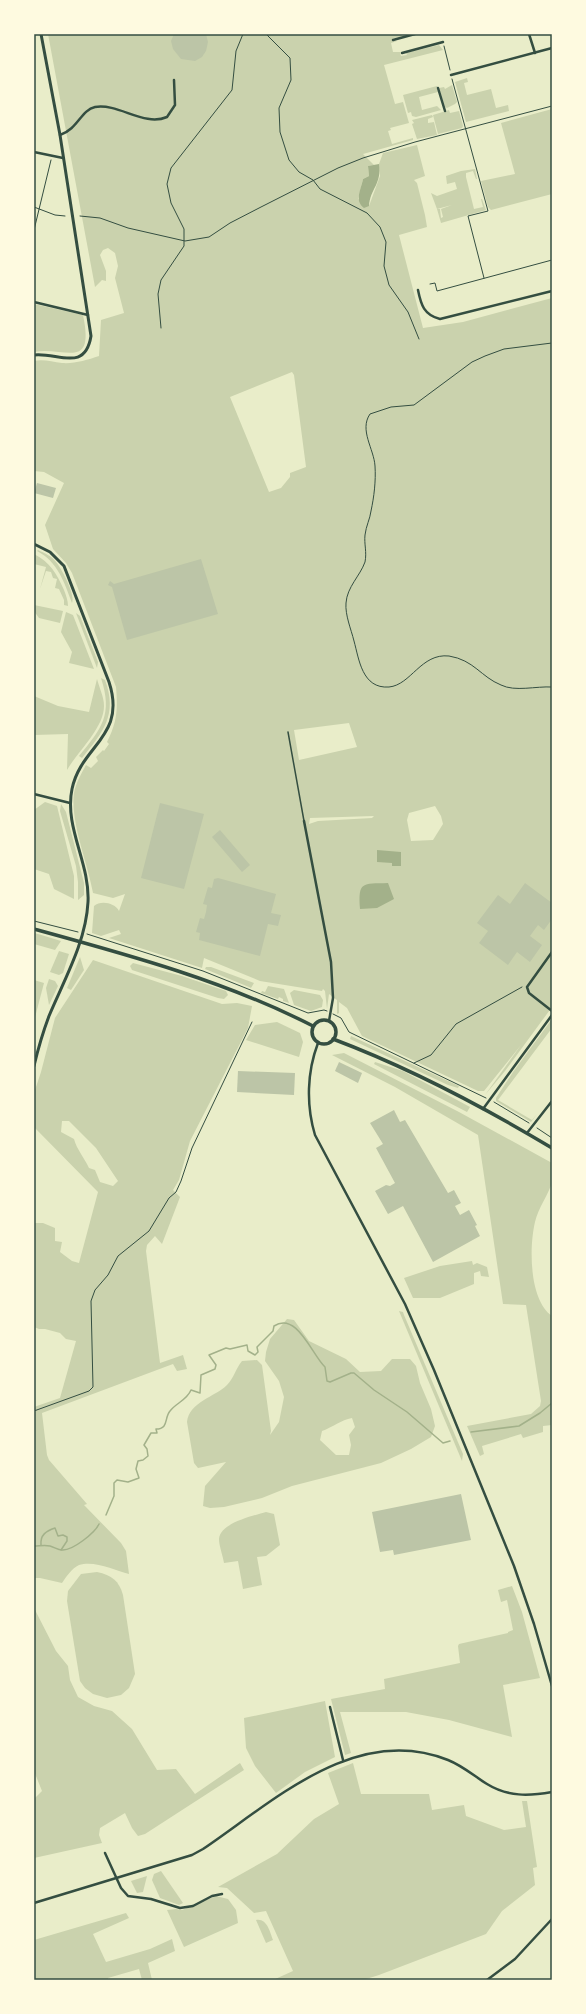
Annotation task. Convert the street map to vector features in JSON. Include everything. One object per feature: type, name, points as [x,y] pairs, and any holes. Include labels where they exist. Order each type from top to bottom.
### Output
[{"type":"main road","points":[[34,929],[209,981],[258,1000],[313,1026]]},
{"type":"main road","points":[[320,1020],[329,1021],[335,1028],[334,1039],[325,1044],[318,1042],[312,1035],[313,1026],[320,1020]]},
{"type":"main road","points":[[334,1039],[396,1063],[483,1109],[552,1148]]},
{"type":"street","points":[[34,355],[67,359],[78,357],[87,349],[90,336],[60,136],[41,34]]},
{"type":"street","points":[[393,40],[415,34]]},
{"type":"street","points":[[529,34],[534,53]]},
{"type":"street","points":[[402,53],[443,42]]},
{"type":"street","points":[[451,75],[552,48]]},
{"type":"street","points":[[60,136],[71,131],[87,111],[96,107],[110,108],[152,119],[167,117],[175,105],[174,80]]},
{"type":"street","points":[[438,88],[445,111]]},
{"type":"street","points":[[34,152],[63,158]]},
{"type":"street","points":[[418,290],[424,310],[429,315],[440,318],[552,291]]},
{"type":"street","points":[[34,302],[88,315]]},
{"type":"street","points":[[34,544],[50,552],[64,566],[113,695],[113,712],[110,724],[104,736],[76,775],[70,802],[70,815],[86,876],[88,894],[86,919],[80,942],[45,1028],[34,1066]]},
{"type":"street","points":[[34,794],[70,802]]},
{"type":"street","points":[[304,821],[331,962],[333,998],[329,1021]]},
{"type":"street","points":[[552,952],[528,984],[529,993],[552,1011]]},
{"type":"street","points":[[483,1109],[552,1014]]},
{"type":"street","points":[[318,1042],[311,1066],[309,1088],[310,1108],[316,1135],[405,1304],[431,1362],[512,1560],[535,1626],[552,1686]]},
{"type":"street","points":[[527,1133],[552,1100]]},
{"type":"street","points":[[330,1707],[343,1760]]},
{"type":"street","points":[[34,1903],[180,1860],[203,1849],[315,1773],[343,1760],[381,1752],[402,1751],[425,1754],[454,1763],[502,1791],[527,1795],[552,1792]]},
{"type":"street","points":[[105,1853],[125,1894],[184,1908],[212,1896],[222,1894]]},
{"type":"street","points":[[487,1980],[515,1960],[552,1919]]},
{"type":"lane","points":[[288,732],[304,821]]},
{"type":"path","points":[[161,328],[158,294],[161,280],[184,246],[185,242],[184,229],[171,203],[167,184],[171,168],[232,90],[236,51],[243,34]]},
{"type":"path","points":[[266,34],[290,58],[291,80],[279,108],[280,132],[289,160],[299,172],[313,180],[320,189],[366,213],[380,227],[386,242],[384,266],[389,285],[408,312],[419,339]]},
{"type":"path","points":[[443,42],[488,211],[468,216],[484,278]]},
{"type":"path","points":[[80,216],[100,218],[128,228],[185,242],[209,237],[230,223],[313,180],[363,158],[552,106]]},
{"type":"path","points":[[34,230],[51,156]]},
{"type":"path","points":[[34,207],[55,215],[65,216]]},
{"type":"path","points":[[430,284],[435,283],[437,291],[552,260]]},
{"type":"path","points":[[552,343],[504,349],[485,356],[472,362],[414,405],[391,407],[370,414],[365,427],[374,457],[375,476],[371,511],[365,535],[366,557],[360,573],[349,592],[346,606],[362,670],[371,681],[380,686],[396,685],[424,663],[443,656],[468,662],[494,681],[508,688],[552,687]]},
{"type":"path","points":[[34,920],[73,930]]},
{"type":"path","points":[[92,936],[208,973],[308,1013],[324,1010]]},
{"type":"path","points":[[412,1064],[431,1055],[456,1024],[528,984]]},
{"type":"path","points":[[341,1018],[348,1032],[412,1064],[479,1094]]},
{"type":"path","points":[[34,1411],[89,1391],[93,1387],[92,1301],[95,1290],[108,1275],[118,1256],[152,1227],[169,1198],[176,1192],[194,1143],[252,1022]]},
{"type":"path","points":[[496,1103],[552,1138]]},
{"type":"shaded area","points":[[48,34],[401,34],[402,37],[393,38],[394,41],[397,41],[391,43],[393,52],[400,52],[401,56],[407,55],[406,53],[439,45],[443,50],[384,65],[395,104],[403,102],[409,123],[390,128],[391,130],[388,131],[392,144],[413,138],[413,140],[363,154],[374,165],[368,166],[369,176],[363,179],[358,199],[369,206],[380,176],[379,164],[383,153],[417,145],[425,176],[414,180],[417,183],[427,227],[399,235],[423,328],[463,322],[552,298],[552,1007],[505,1071],[485,1095],[521,1045],[484,1091],[478,1091],[362,1036],[347,1008],[339,1002],[339,1013],[337,1014],[337,1000],[329,994],[327,1009],[325,991],[323,989],[322,991],[260,981],[204,958],[202,968],[109,938],[121,934],[119,930],[101,936],[92,933],[94,906],[100,903],[108,903],[117,908],[119,911],[125,894],[113,898],[93,893],[77,829],[73,804],[74,793],[77,782],[86,765],[91,768],[98,761],[96,757],[103,750],[104,751],[109,744],[107,742],[116,716],[116,687],[72,573],[66,563],[53,549],[45,525],[64,483],[44,472],[34,471],[34,361],[45,360],[71,363],[99,356],[101,320],[124,313],[115,278],[118,266],[115,253],[108,248],[103,250],[100,255],[106,271],[106,281],[102,280],[95,287]],"holes":[[[292,372],[294,375],[306,467],[290,473],[290,477],[281,488],[269,492],[230,397]],[[349,723],[357,747],[299,760],[294,730]],[[435,806],[441,816],[443,824],[433,840],[411,841],[407,820],[409,813]],[[374,816],[372,818],[318,821],[309,824],[310,818]]]},
{"type":"shaded area","points":[[467,78],[468,82],[464,83],[467,95],[491,89],[496,108],[508,105],[509,111],[466,122],[455,82]]},
{"type":"shaded area","points":[[452,85],[457,102],[447,108],[445,107],[439,88],[444,87],[445,89]]},
{"type":"shaded area","points":[[437,86],[438,92],[419,97],[422,110],[437,106],[441,110],[416,117],[412,116],[411,112],[408,113],[403,95]]},
{"type":"shaded area","points":[[552,109],[552,194],[491,210],[488,207],[481,181],[515,174],[501,123]]},
{"type":"shaded area","points":[[449,110],[450,113],[459,111],[463,126],[462,128],[438,134],[433,115]]},
{"type":"shaded area","points":[[432,115],[433,117],[428,119],[428,123],[434,122],[437,135],[417,139],[412,120]]},
{"type":"shaded area","points":[[379,164],[379,177],[371,195],[369,206],[364,208],[359,202],[363,179],[369,176],[368,166]]},
{"type":"shaded area","points":[[475,169],[477,179],[473,171],[466,173],[474,209],[483,207],[482,199],[486,210],[441,223],[431,193],[437,196],[457,189],[455,182],[447,184],[446,176],[461,171]],"holes":[[[452,205],[441,209],[443,217],[441,218],[440,209],[437,209]]]},
{"type":"shaded area","points":[[34,304],[83,315],[86,333],[85,344],[81,350],[74,353],[45,351],[34,352]]},
{"type":"shaded area","points":[[38,550],[48,555],[59,565],[70,589],[73,600],[72,603],[59,573],[50,561],[37,551]]},
{"type":"shaded area","points":[[34,554],[49,565],[56,574],[65,592],[68,606],[64,605],[64,600],[59,589],[55,588],[57,579],[53,578],[51,572],[46,571],[40,589],[46,567],[34,564]]},
{"type":"shaded area","points":[[34,605],[63,611],[60,623],[39,618],[34,611]]},
{"type":"shaded area","points":[[66,612],[73,615],[94,669],[69,663],[72,652],[61,632]]},
{"type":"shaded area","points":[[76,613],[80,616],[98,662],[97,668]]},
{"type":"shaded area","points":[[101,678],[105,680],[109,692],[109,713],[102,731],[82,758],[79,756],[99,729],[105,712],[106,702]]},
{"type":"shaded area","points":[[97,679],[104,703],[103,714],[100,723],[90,739],[67,770],[68,734],[34,735],[34,696],[58,706],[89,712]]},
{"type":"shaded area","points":[[45,802],[57,806],[74,876],[74,899],[54,889],[49,874],[34,869],[34,810]]},
{"type":"shaded area","points":[[61,804],[66,812],[84,883],[84,895],[78,900],[76,866],[60,811]]},
{"type":"shaded area","points":[[377,850],[401,852],[401,866],[392,866],[392,863],[377,862]]},
{"type":"shaded area","points":[[388,883],[394,899],[377,908],[360,909],[360,893],[364,886],[367,884]]},
{"type":"shaded area","points":[[34,933],[61,941],[55,950],[34,944]]},
{"type":"shaded area","points":[[59,951],[69,954],[63,973],[59,975],[50,972]]},
{"type":"shaded area","points":[[80,957],[84,970],[71,990],[67,988]]},
{"type":"shaded area","points":[[93,960],[222,1004],[237,1003],[252,1006],[248,1028],[190,1141],[179,1180],[173,1190],[180,1197],[162,1244],[155,1236],[147,1245],[146,1251],[160,1363],[183,1355],[187,1369],[177,1371],[173,1364],[42,1413],[47,1455],[49,1460],[87,1504],[84,1505],[121,1543],[126,1551],[129,1574],[104,1566],[85,1564],[74,1568],[62,1583],[34,1578],[34,1407],[60,1398],[76,1341],[66,1339],[60,1333],[34,1327],[34,1223],[43,1223],[55,1228],[55,1241],[62,1242],[60,1252],[72,1261],[79,1263],[98,1192],[34,1127],[34,1093],[55,1018]],"holes":[[[62,1121],[69,1121],[96,1148],[118,1181],[113,1186],[100,1182],[95,1170],[89,1168],[74,1139],[61,1132]]]},
{"type":"shaded area","points":[[133,963],[182,976],[226,991],[228,995],[224,999],[218,998],[132,970],[130,966]]},
{"type":"shaded area","points":[[206,967],[211,967],[254,983],[251,988],[205,969]]},
{"type":"shaded area","points":[[49,979],[55,981],[58,986],[49,1005],[46,988]]},
{"type":"shaded area","points":[[34,980],[44,983],[34,1021]]},
{"type":"shaded area","points":[[268,986],[284,989],[289,1003],[283,1001],[283,999],[279,997],[278,999],[261,993],[262,991],[265,992]]},
{"type":"shaded area","points":[[294,990],[320,995],[323,1000],[322,1007],[311,1011],[294,1005],[290,993]]},
{"type":"shaded area","points":[[552,1019],[552,1028],[498,1100],[532,1120],[537,1114],[531,1122],[496,1101],[496,1098]]},
{"type":"shaded area","points":[[277,1022],[300,1033],[303,1042],[299,1057],[246,1040],[255,1025]]},
{"type":"shaded area","points":[[351,1036],[459,1086],[458,1088],[448,1085],[350,1039]]},
{"type":"shaded area","points":[[344,1053],[459,1112],[552,1163],[552,1182],[536,1217],[532,1245],[535,1286],[544,1308],[552,1316],[552,1425],[543,1426],[543,1432],[523,1438],[521,1434],[482,1446],[484,1454],[480,1456],[467,1426],[531,1414],[540,1406],[541,1401],[526,1305],[503,1304],[478,1135],[395,1087],[332,1055]]},
{"type":"shaded area","points":[[375,1062],[403,1071],[470,1107],[467,1112],[374,1064]]},
{"type":"shaded area","points":[[472,1261],[473,1265],[477,1263],[487,1267],[489,1277],[481,1276],[480,1271],[474,1273],[474,1284],[440,1298],[413,1298],[404,1278],[440,1266]]},
{"type":"shaded area","points":[[399,1311],[403,1312],[463,1454],[462,1461]]},
{"type":"shaded area","points":[[287,1319],[294,1320],[309,1341],[346,1359],[360,1372],[381,1371],[392,1359],[410,1359],[416,1366],[420,1383],[431,1409],[435,1426],[431,1437],[411,1449],[381,1463],[292,1486],[262,1498],[224,1507],[210,1508],[203,1506],[205,1486],[226,1462],[198,1468],[194,1463],[187,1422],[189,1415],[192,1409],[203,1400],[227,1385],[242,1361],[257,1360],[262,1365],[271,1431],[270,1435],[279,1422],[284,1397],[279,1381],[265,1361],[270,1339]],"holes":[[[352,1418],[355,1427],[349,1435],[351,1445],[349,1455],[336,1455],[320,1440],[322,1431],[344,1420]]]},
{"type":"shaded area","points":[[266,1512],[274,1514],[280,1545],[266,1556],[257,1557],[262,1585],[243,1589],[238,1561],[224,1563],[219,1539],[221,1533],[231,1524]]},
{"type":"shaded area","points":[[97,1572],[114,1579],[123,1595],[135,1674],[129,1688],[121,1695],[107,1698],[93,1694],[85,1688],[80,1681],[67,1601],[68,1591],[81,1574]]},
{"type":"shaded area","points":[[512,1586],[522,1612],[540,1678],[503,1685],[512,1737],[449,1720],[406,1712],[340,1712],[351,1753],[345,1755],[331,1699],[385,1689],[384,1679],[460,1663],[459,1644],[508,1633],[513,1630],[507,1600],[501,1602],[498,1590]]},
{"type":"shaded area","points":[[34,1608],[56,1651],[68,1666],[70,1680],[78,1697],[94,1706],[112,1711],[132,1729],[157,1770],[176,1769],[195,1794],[240,1763],[244,1770],[145,1834],[138,1836],[132,1828],[125,1813],[100,1828],[99,1835],[102,1843],[34,1858],[34,1799],[42,1791],[34,1771]]},
{"type":"shaded area","points":[[325,1701],[335,1757],[305,1772],[276,1793],[255,1766],[246,1748],[244,1718]]},
{"type":"shaded area","points":[[353,1763],[361,1794],[429,1794],[432,1810],[464,1805],[466,1816],[504,1830],[526,1827],[522,1801],[527,1801],[537,1867],[533,1868],[535,1885],[502,1911],[486,1934],[379,1975],[363,1980],[273,1980],[293,1971],[266,1911],[254,1913],[227,1888],[218,1887],[277,1854],[314,1819],[339,1804],[328,1773]]},
{"type":"shaded area","points":[[161,1871],[183,1903],[179,1905],[160,1898],[152,1880],[154,1874]]},
{"type":"shaded area","points":[[147,1876],[143,1892],[137,1893],[131,1881]]},
{"type":"shaded area","points":[[216,1896],[228,1899],[236,1910],[238,1923],[184,1947],[167,1910],[182,1910]]},
{"type":"shaded area","points":[[126,1913],[129,1918],[93,1934],[106,1962],[150,1949],[172,1939],[175,1951],[148,1963],[152,1980],[142,1980],[139,1969],[108,1978],[108,1980],[34,1980],[34,1940]]},
{"type":"shaded area","points":[[256,1920],[263,1921],[265,1923],[273,1940],[266,1943]]},
{"type":"building","points":[[174,34],[206,34],[208,42],[206,51],[202,57],[195,61],[181,59],[173,49],[171,41]]},
{"type":"building","points":[[37,483],[56,488],[53,498],[34,493]]},
{"type":"building","points":[[201,559],[218,614],[127,640],[112,587],[108,585],[110,581],[114,584]]},
{"type":"building","points":[[160,803],[204,814],[184,889],[141,878]]},
{"type":"building","points":[[220,830],[250,865],[242,872],[212,837]]},
{"type":"building","points":[[218,878],[276,894],[271,913],[281,915],[278,926],[268,924],[260,956],[199,940],[200,933],[196,932],[200,918],[204,919],[206,912],[207,905],[203,904],[208,887],[212,888],[214,879]]},
{"type":"building","points":[[525,883],[552,903],[552,919],[544,930],[538,925],[530,936],[542,945],[530,962],[517,952],[508,965],[479,943],[488,931],[477,923],[498,895],[510,904]]},
{"type":"building","points":[[339,1062],[362,1073],[358,1083],[335,1071]]},
{"type":"building","points":[[238,1071],[295,1073],[294,1095],[237,1092]]},
{"type":"building","points":[[394,1110],[400,1122],[405,1120],[448,1193],[454,1190],[461,1203],[455,1206],[460,1215],[469,1210],[477,1225],[475,1226],[480,1236],[433,1262],[403,1206],[388,1214],[375,1191],[386,1185],[390,1186],[395,1183],[376,1148],[383,1144],[370,1123]]},
{"type":"building","points":[[461,1494],[471,1540],[394,1555],[393,1550],[380,1552],[372,1512]]},
{"type":"waterway","points":[[106,1515],[114,1496],[114,1483],[117,1480],[128,1482],[139,1478],[136,1469],[138,1461],[143,1460],[148,1456],[147,1449],[144,1445],[151,1433],[157,1433],[156,1429],[160,1429],[165,1425],[170,1411],[187,1396],[191,1390],[200,1393],[201,1375],[215,1369],[216,1365],[209,1355],[226,1348],[230,1349],[247,1345],[248,1351],[255,1355],[258,1352],[257,1347],[273,1331],[274,1326],[282,1323],[290,1324],[303,1336],[325,1367],[327,1381],[330,1382],[354,1373],[374,1390],[407,1412],[443,1443],[450,1441]]},
{"type":"waterway","points":[[471,1432],[519,1426],[540,1413],[552,1403]]},
{"type":"waterway","points":[[34,1546],[52,1546],[60,1550],[66,1550],[83,1541],[97,1528],[99,1524]]},
{"type":"waterway","points":[[41,1545],[44,1534],[55,1528],[58,1536],[63,1535],[67,1537],[67,1541],[61,1550]]}]
